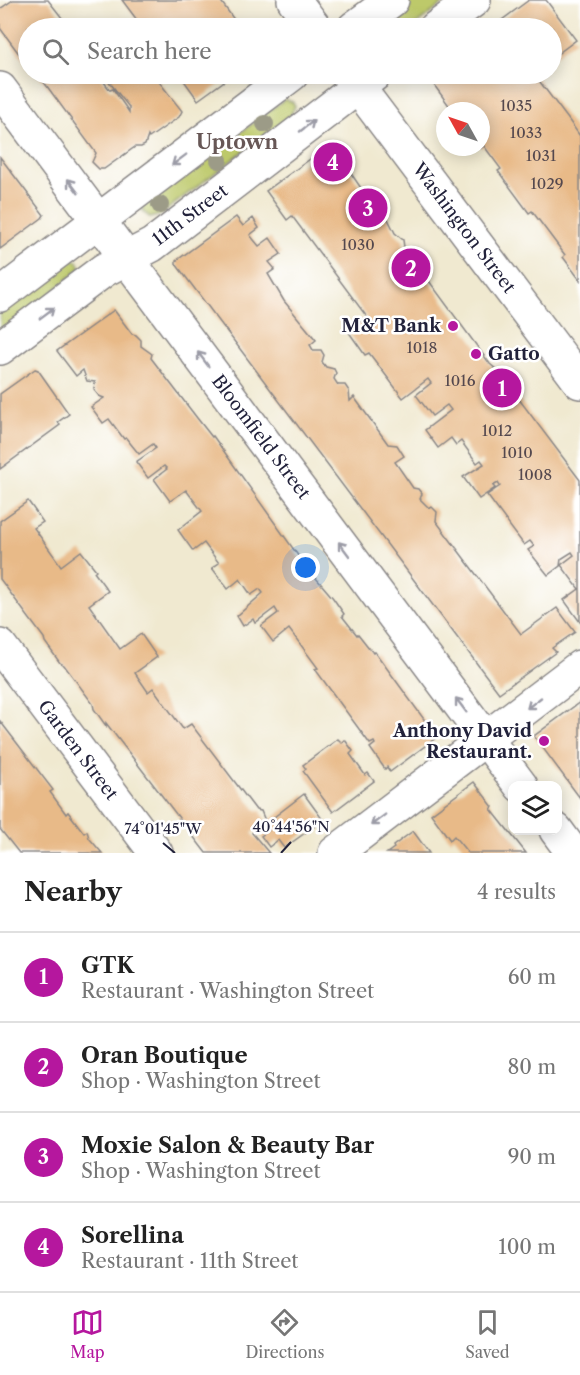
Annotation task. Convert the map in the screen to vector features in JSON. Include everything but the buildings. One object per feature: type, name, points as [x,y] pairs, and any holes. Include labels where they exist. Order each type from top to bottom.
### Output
[{"type":"street","points":[[294,0],[308,18]]},
{"type":"street","points":[[368,18],[392,0]]},
{"type":"street","points":[[450,18],[474,0]]},
{"type":"street","points":[[0,295],[279,84]]},
{"type":"street","name":"11th Street","points":[[0,348],[104,270],[152,245],[353,84]]},
{"type":"street","name":"Washington Street","points":[[364,84],[580,382]]},
{"type":"street","name":"Bloomfield Street","points":[[0,89],[517,781]]},
{"type":"street","name":"Garden Street","points":[[0,646],[156,853]]},
{"type":"street","points":[[335,853],[580,667]]},
{"type":"street","points":[[559,835],[573,853]]},
{"type":"green space","points":[[412,0],[448,0],[425,18],[394,18]]},
{"type":"green space","points":[[285,99],[293,102],[295,106],[291,115],[160,215],[151,218],[143,212],[142,206]]},
{"type":"green space","points":[[72,259],[78,261],[81,268],[0,336],[0,309]]},
{"type":"place","name":"Sorellina","points":[[333,162]]},
{"type":"place","name":"Moxie Salon & Beauty Bar","points":[[368,208]]},
{"type":"place","name":"Oran Boutique","points":[[411,268]]},
{"type":"place","name":"M&T Bank","points":[[453,326]]},
{"type":"place","name":"Gatto","points":[[476,354]]},
{"type":"place","name":"GTK","points":[[502,388]]},
{"type":"place","name":"Anthony David Restaurant.","points":[[544,741]]},
{"type":"district","name":"Uptown","points":[[237,142]]}]
